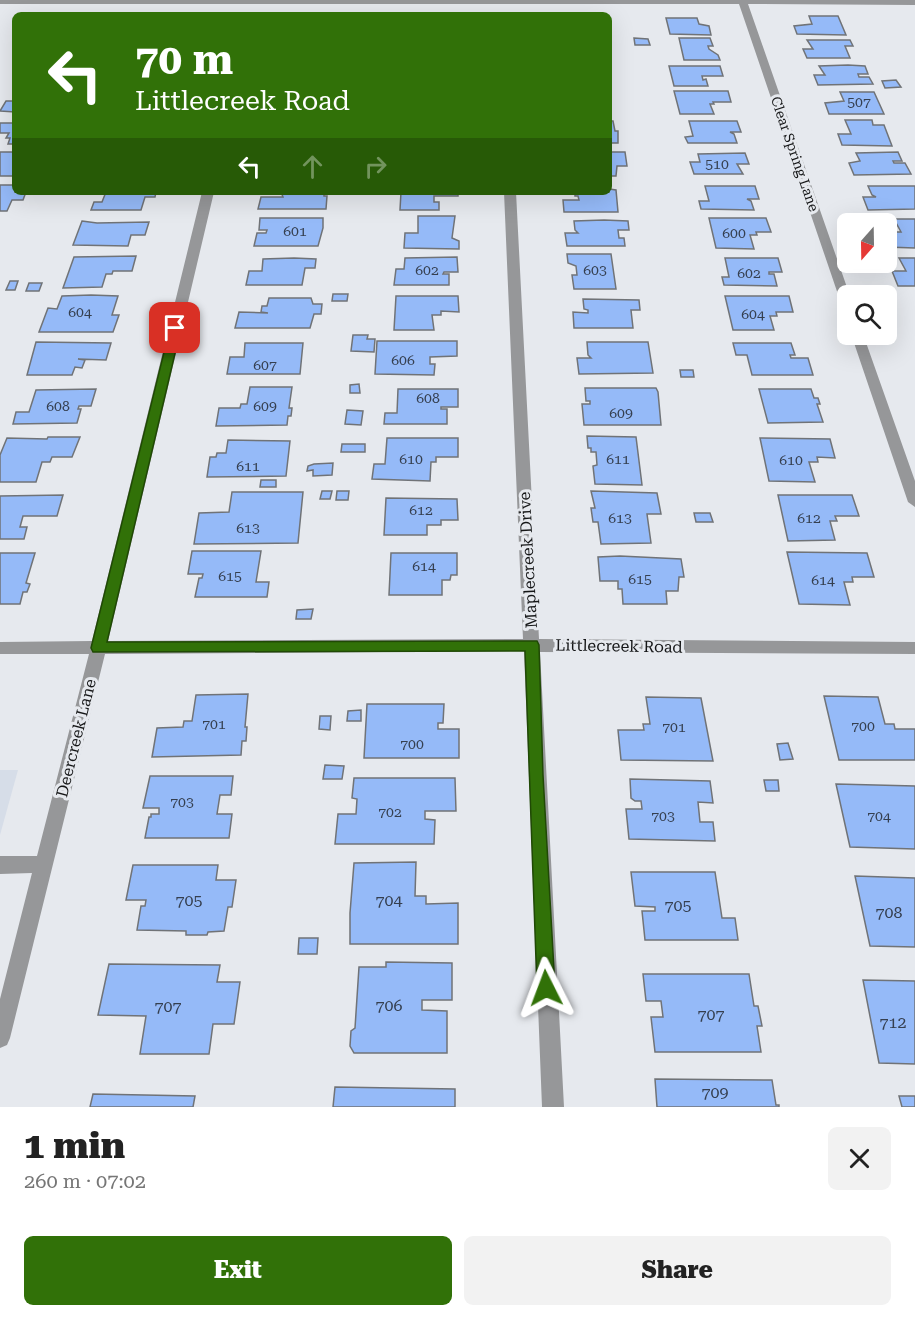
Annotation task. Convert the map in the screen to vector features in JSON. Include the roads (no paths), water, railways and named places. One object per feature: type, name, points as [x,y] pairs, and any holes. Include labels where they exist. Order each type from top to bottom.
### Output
[{"type":"street","points":[[0,12],[3,1],[915,2]]},
{"type":"street","points":[[499,2],[500,12]]},
{"type":"street","name":"Clear Spring Lane","points":[[743,2],[841,285]]},
{"type":"street","name":"Deercreek Lane","points":[[0,1038],[99,648],[207,195]]},
{"type":"street","name":"Maplecreek Drive","points":[[510,195],[553,1107]]},
{"type":"street","points":[[861,345],[915,502]]},
{"type":"street","name":"Littlecreek Road","points":[[0,648],[532,645],[915,648]]},
{"type":"street","points":[[0,865],[44,864]]}]
